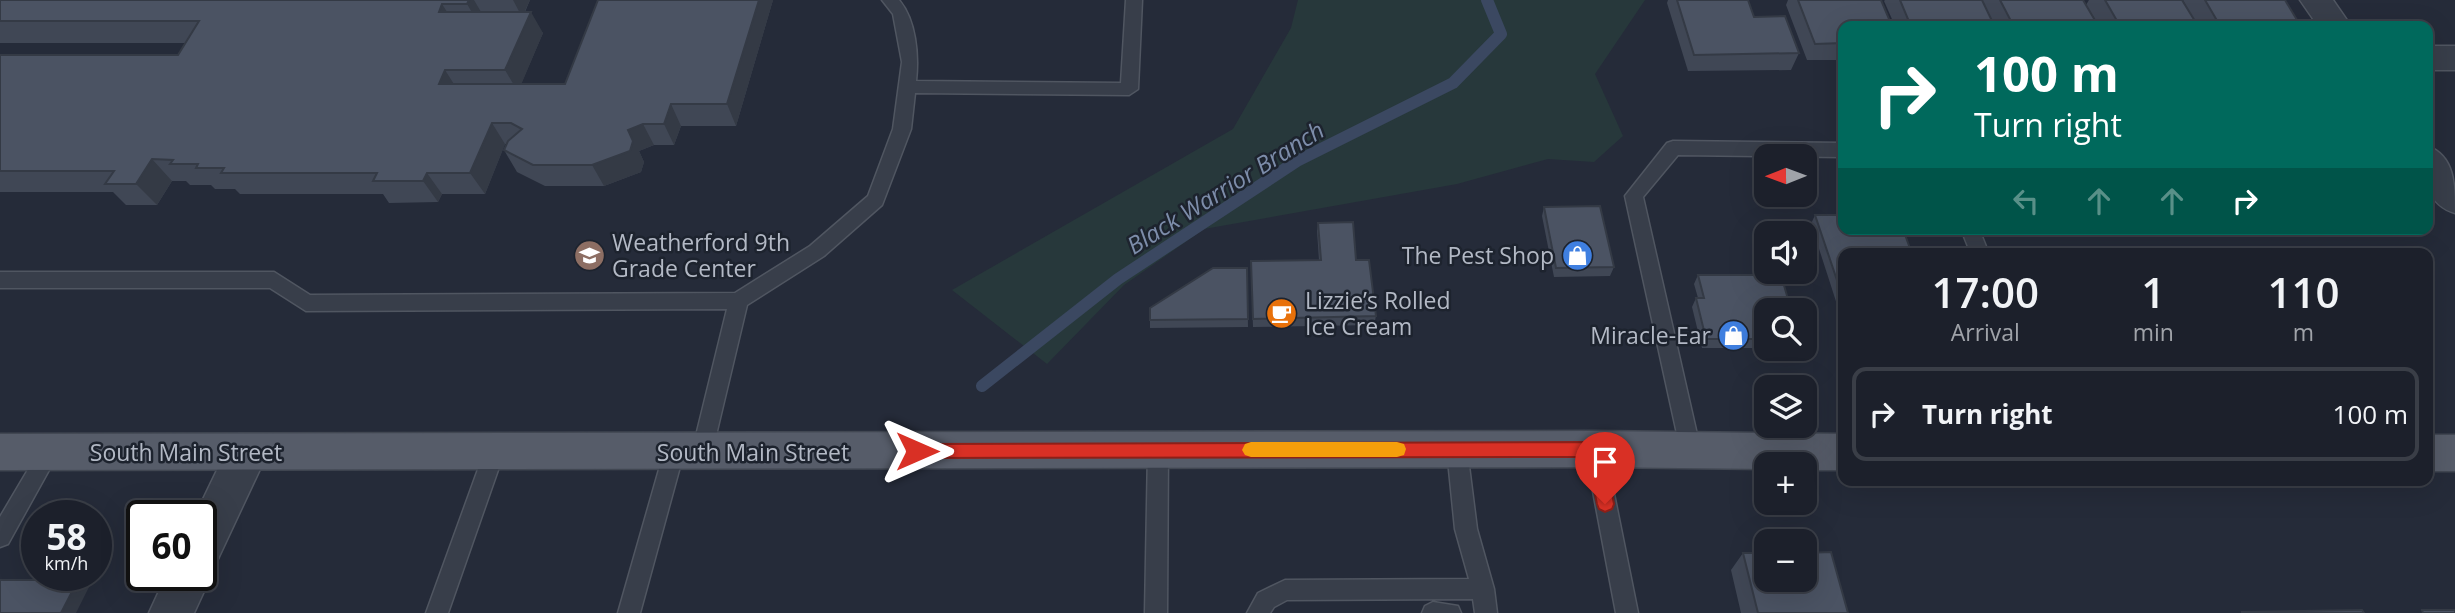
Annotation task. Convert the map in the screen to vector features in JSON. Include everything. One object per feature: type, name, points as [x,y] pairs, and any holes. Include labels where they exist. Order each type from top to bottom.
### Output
[{"type":"main road","name":"South Main Street","points":[[0,453],[1595,449],[1838,452]]},
{"type":"main road","points":[[2433,453],[2455,453]]},
{"type":"street","points":[[2316,0],[2331,21]]},
{"type":"street","points":[[2433,58],[2455,58]]},
{"type":"street","points":[[2433,168],[2455,199]]},
{"type":"street","points":[[217,515],[247,452]]},
{"type":"street","points":[[171,613],[182,591]]},
{"type":"lane","points":[[0,281],[274,280],[306,303],[738,301],[817,251],[876,200],[902,129],[910,62],[901,13],[890,0]]},
{"type":"lane","points":[[907,87],[1129,89],[1134,0]]},
{"type":"lane","points":[[1691,452],[1634,196],[1673,148],[1838,150]]},
{"type":"lane","points":[[629,613],[688,452],[738,301]]},
{"type":"lane","points":[[1595,449],[1627,613]]},
{"type":"lane","points":[[437,613],[495,450]]},
{"type":"lane","points":[[1156,613],[1158,450]]},
{"type":"lane","points":[[1457,450],[1466,529],[1483,589],[1486,613]]},
{"type":"lane","points":[[0,537],[49,452]]},
{"type":"lane","points":[[1258,613],[1266,600],[1284,590],[1483,589]]},
{"type":"lane","points":[[1433,613],[1451,613]]},
{"type":"shaded area","points":[[1298,0],[1645,0],[1595,74],[1623,136],[1594,162],[1548,159],[1457,184],[1204,229],[1124,285],[1047,364],[952,290],[1233,129],[1291,28]]},
{"type":"building","points":[[0,0],[469,0],[467,4],[442,4],[439,12],[531,12],[505,70],[445,70],[439,84],[565,84],[598,0],[759,0],[727,104],[671,104],[664,124],[643,124],[628,130],[633,141],[630,151],[592,165],[533,165],[504,150],[508,141],[522,129],[511,123],[492,123],[470,173],[427,173],[423,181],[373,181],[377,173],[221,173],[224,168],[196,168],[198,164],[170,164],[173,160],[152,159],[136,184],[105,184],[114,171],[0,171],[0,55],[178,55],[199,21],[0,21]]},
{"type":"building","points":[[1677,0],[1748,0],[1754,17],[1785,16],[1799,53],[1694,55]]},
{"type":"building","points":[[1798,0],[1881,0],[1890,21],[1838,21],[1838,43],[1815,44]]},
{"type":"building","points":[[1900,0],[1982,0],[1992,21],[1909,21]]},
{"type":"building","points":[[2000,0],[2083,0],[2095,21],[2011,21]]},
{"type":"building","points":[[2105,0],[2182,0],[2195,21],[2117,21]]},
{"type":"building","points":[[2205,0],[2285,0],[2298,21],[2217,21]]},
{"type":"building","points":[[1600,206],[1614,267],[1556,268],[1544,207]]},
{"type":"building","points":[[1815,215],[1838,215],[1838,235],[1905,235],[1910,248],[1838,248],[1838,283]]},
{"type":"building","points":[[1353,222],[1356,260],[1369,260],[1376,316],[1253,319],[1251,261],[1321,260],[1318,223]]},
{"type":"building","points":[[1213,268],[1247,268],[1248,319],[1150,320],[1150,308]]},
{"type":"building","points":[[1698,275],[1754,275],[1754,284],[1784,284],[1788,298],[1754,298],[1754,339],[1706,339],[1696,298],[1704,298]]},
{"type":"building","points":[[1831,552],[1848,613],[1758,613],[1743,553],[1754,553],[1754,592],[1817,592],[1817,553]]},
{"type":"building","points":[[0,580],[21,580],[21,591],[72,591],[61,613],[0,613]]},
{"type":"building","points":[[2362,610],[2364,613],[2242,613],[2242,612]]},
{"type":"building","points":[[2422,610],[2455,610],[2455,613],[2423,613]]},
{"type":"waterway","name":"Black Warrior Branch","points":[[982,386],[1118,279],[1297,161],[1453,83],[1501,34],[1487,0]]},
{"type":"slow traffic","points":[[1251,450],[1397,449]]},
{"type":"place","name":"Weatherford 9th Grade Center","points":[[589,255]]},
{"type":"place","name":"The Pest Shop","points":[[1577,255]]},
{"type":"place","name":"Lizzie’s Rolled Ice Cream","points":[[1282,313]]},
{"type":"place","name":"Miracle-Ear","points":[[1734,335]]},
{"type":"route","points":[[917,451],[1595,449],[1605,504]]}]
